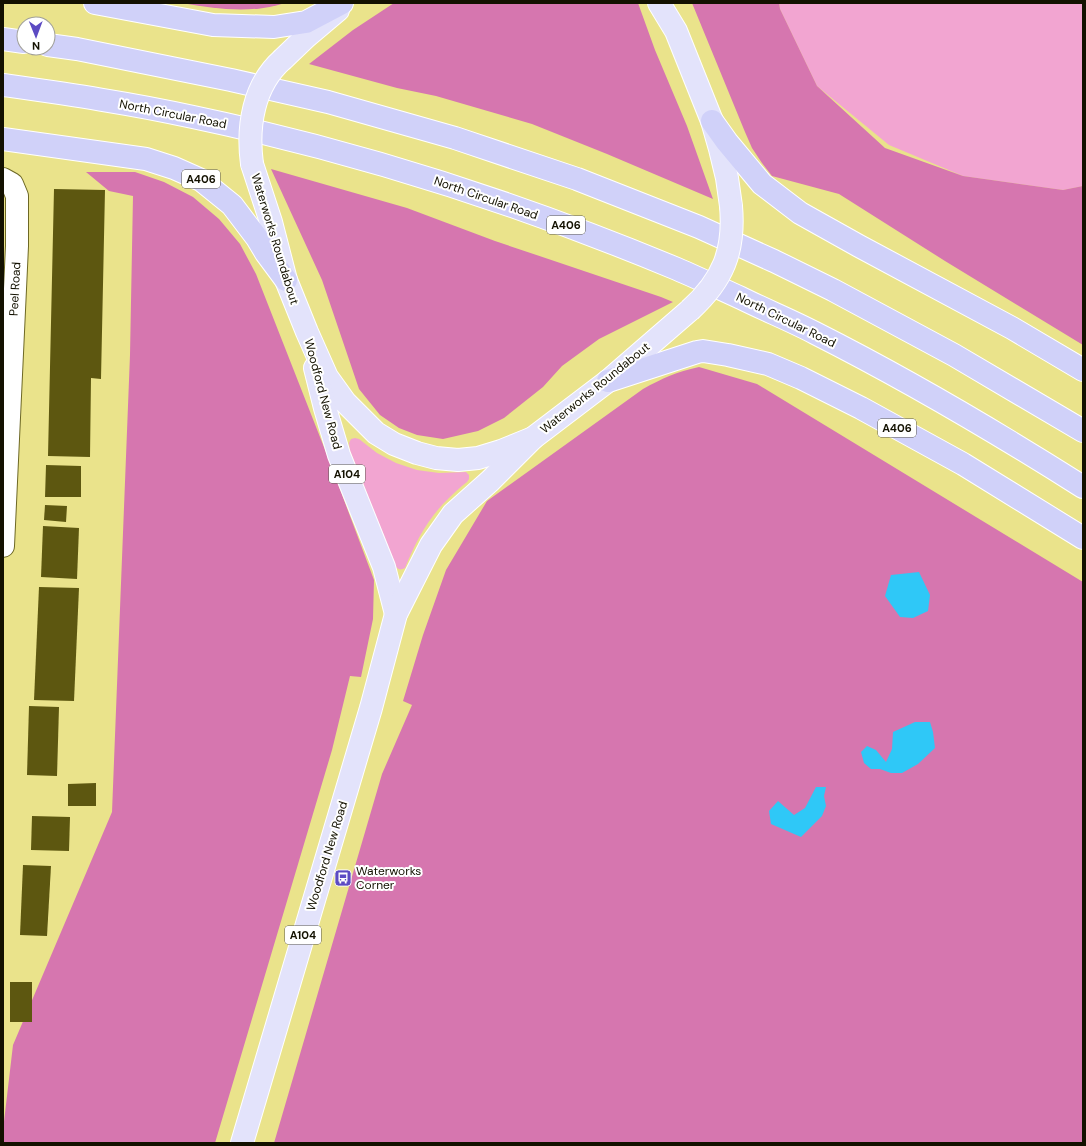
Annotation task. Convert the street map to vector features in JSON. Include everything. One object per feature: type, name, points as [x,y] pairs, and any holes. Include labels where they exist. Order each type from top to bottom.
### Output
[{"type":"highway","points":[[95,3],[213,25],[274,27],[306,22],[342,3]]},
{"type":"highway","points":[[3,39],[16,41]]},
{"type":"highway","points":[[56,46],[77,48],[223,78],[328,102],[456,138],[577,179],[699,227],[833,290],[954,355],[1083,431]]},
{"type":"highway","name":"North Circular Road","points":[[3,85],[68,94],[192,116],[316,145],[441,182],[561,223],[679,270],[813,332],[931,396],[1046,463],[1083,487]]},
{"type":"highway","points":[[712,121],[727,142],[762,184],[800,213],[1012,328],[1083,370]]},
{"type":"highway","name":"A406","points":[[3,139],[146,160],[174,168],[201,180],[232,205],[286,280]]},
{"type":"highway","name":"A406","points":[[608,381],[703,351],[768,364],[801,378],[861,408],[963,464],[1083,538]]},
{"type":"main road","name":"Waterworks Roundabout","points":[[346,3],[275,66],[260,91],[251,119],[250,149],[252,164],[271,222],[286,280],[327,376],[345,402],[376,433],[394,444],[417,453],[436,458],[458,460],[478,458],[501,451],[533,438],[608,381],[690,310],[710,289],[724,264],[732,235],[731,206],[725,170],[712,121],[676,31],[659,3]]},
{"type":"main road","points":[[668,3],[676,31]]},
{"type":"main road","name":"Woodford New Road","points":[[307,332],[325,408],[339,455],[384,567],[396,614]]},
{"type":"main road","name":"Woodford New Road","points":[[242,1143],[371,708],[396,614],[431,545],[453,514],[490,481],[533,438]]},
{"type":"street","name":"Peel Road","points":[[3,179],[12,184],[17,200],[17,254],[3,546]]},
{"type":"shaded area","points":[[182,3],[285,3],[259,8],[221,9]]},
{"type":"shaded area","points":[[394,3],[638,3],[655,50],[687,126],[713,199],[532,124],[436,96],[397,88],[309,64],[353,30]]},
{"type":"shaded area","points":[[692,3],[779,3],[780,9],[817,86],[885,148],[963,176],[1063,190],[1083,186],[1083,345],[839,194],[772,176],[752,148]]},
{"type":"shaded area","points":[[779,3],[1083,3],[1083,186],[1063,190],[963,176],[889,145],[817,86],[780,9]]},
{"type":"shaded area","points":[[271,169],[407,208],[495,241],[673,302],[599,339],[562,366],[543,387],[504,418],[478,431],[443,439],[417,435],[399,428],[380,415],[359,389],[322,280]]},
{"type":"shaded area","points":[[86,172],[135,172],[164,182],[193,197],[219,219],[240,244],[256,274],[374,580],[373,619],[361,677],[350,676],[332,750],[215,1143],[3,1143],[3,1130],[13,1045],[112,812],[130,355],[133,196],[109,191]]},
{"type":"shaded area","points":[[699,367],[757,384],[1083,582],[1083,1143],[274,1143],[382,774],[412,705],[403,701],[423,635],[446,570],[487,501],[643,389],[670,376]]},
{"type":"shaded area","points":[[351,439],[359,439],[377,453],[396,463],[417,470],[439,473],[466,472],[469,475],[467,482],[457,490],[434,514],[413,549],[404,569],[399,569],[396,567],[350,451],[349,443]]},
{"type":"water","points":[[919,572],[930,595],[928,611],[913,618],[900,617],[885,596],[891,575]]},
{"type":"water","points":[[915,722],[930,722],[935,748],[918,764],[902,773],[891,773],[880,769],[871,769],[864,763],[861,752],[867,746],[876,750],[886,762],[892,749],[893,732]]},
{"type":"water","points":[[816,787],[826,787],[824,796],[826,806],[822,816],[801,837],[771,824],[769,811],[778,801],[794,815],[805,808]]},
{"type":"building","points":[[54,189],[105,190],[101,379],[91,378],[90,457],[48,456]]},
{"type":"building","points":[[46,465],[81,466],[81,497],[45,497]]},
{"type":"building","points":[[45,505],[67,506],[66,522],[44,520]]},
{"type":"building","points":[[43,526],[79,528],[77,579],[41,577]]},
{"type":"building","points":[[39,587],[79,588],[74,701],[34,700]]},
{"type":"building","points":[[29,706],[59,707],[57,776],[27,775]]},
{"type":"building","points":[[96,783],[96,806],[68,806],[68,784]]},
{"type":"building","points":[[32,816],[70,817],[69,851],[31,850]]},
{"type":"building","points":[[23,865],[51,866],[47,936],[20,935]]},
{"type":"building","points":[[10,982],[32,982],[32,1022],[10,1022]]},
{"type":"place","name":"Waterworks Corner","points":[[343,878]]}]
